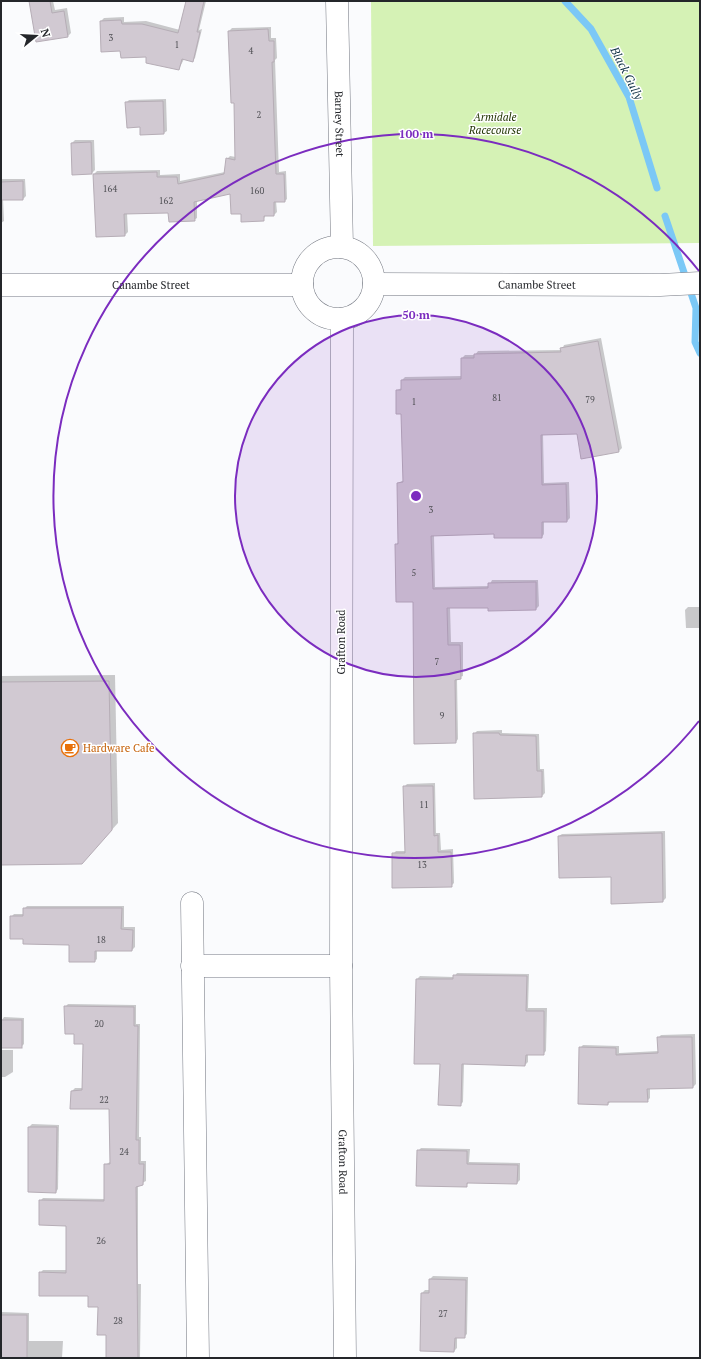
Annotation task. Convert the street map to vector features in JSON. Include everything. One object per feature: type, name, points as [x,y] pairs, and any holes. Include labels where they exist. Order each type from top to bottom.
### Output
[{"type":"main road","name":"Barney Street","points":[[337,1],[342,247]]},
{"type":"main road","points":[[342,247],[358,253],[364,259],[370,266],[374,284],[371,297],[364,308],[358,313],[342,319],[323,316],[314,310],[304,295],[302,285],[306,265],[312,257],[320,251],[342,247]]},
{"type":"main road","name":"Canambe Street","points":[[374,284],[660,285],[700,283]]},
{"type":"main road","name":"Canambe Street","points":[[1,285],[302,285]]},
{"type":"main road","name":"Grafton Road","points":[[342,319],[341,966],[345,1358]]},
{"type":"main road","points":[[192,903],[198,1358]]},
{"type":"main road","points":[[192,966],[341,966]]},
{"type":"green space","name":"Armidale Racecourse","points":[[371,1],[700,1],[700,243],[373,246]]},
{"type":"building","points":[[29,1],[50,1],[52,13],[64,11],[68,37],[36,42]]},
{"type":"building","points":[[186,1],[204,1],[197,32],[200,32],[193,62],[182,59],[179,70],[146,63],[146,57],[121,58],[120,51],[101,52],[100,21],[121,20],[122,24],[142,24],[178,33]]},
{"type":"building","points":[[268,29],[269,41],[274,41],[274,62],[272,62],[276,174],[284,174],[285,202],[274,202],[274,216],[264,216],[264,221],[241,222],[241,214],[231,214],[230,194],[194,202],[195,221],[169,222],[168,213],[124,214],[125,236],[96,237],[93,174],[157,172],[157,177],[177,177],[178,184],[224,174],[226,158],[235,160],[234,103],[231,103],[228,31]]},
{"type":"building","points":[[163,101],[164,134],[140,135],[140,127],[127,128],[125,102]]},
{"type":"building","points":[[91,142],[92,174],[72,175],[71,143]]},
{"type":"building","points":[[23,181],[23,200],[1,200],[1,182]]},
{"type":"building","points":[[598,341],[619,452],[581,459],[577,434],[541,435],[542,485],[566,484],[567,522],[542,522],[542,538],[494,538],[494,534],[431,536],[433,589],[488,588],[488,583],[536,582],[536,610],[488,611],[488,608],[447,608],[448,645],[460,645],[461,679],[455,680],[456,743],[414,744],[413,602],[396,602],[395,544],[398,544],[397,483],[403,482],[401,414],[396,414],[396,390],[401,390],[401,380],[461,379],[461,358],[474,358],[474,354],[561,352],[560,348]]},
{"type":"building","points":[[109,681],[112,830],[82,864],[1,865],[1,682]]},
{"type":"building","points":[[473,733],[499,733],[500,735],[536,736],[537,771],[542,771],[542,797],[474,799]]},
{"type":"building","points":[[403,786],[433,786],[434,836],[438,835],[438,852],[451,852],[452,887],[392,888],[392,853],[405,853]]},
{"type":"building","points":[[662,833],[663,902],[611,904],[611,877],[559,878],[558,836]]},
{"type":"building","points":[[23,908],[122,908],[121,929],[133,930],[132,951],[95,951],[95,962],[69,962],[69,945],[23,944],[23,939],[10,939],[10,916],[23,916]]},
{"type":"building","points":[[453,975],[527,976],[526,1011],[544,1011],[544,1055],[526,1055],[525,1066],[462,1064],[461,1106],[438,1105],[440,1064],[414,1064],[416,979],[453,979]]},
{"type":"building","points":[[64,1006],[134,1007],[134,1026],[138,1026],[136,1140],[139,1140],[139,1164],[144,1164],[143,1185],[136,1187],[138,1358],[106,1358],[106,1335],[97,1335],[98,1307],[88,1307],[88,1296],[39,1296],[39,1272],[66,1273],[66,1226],[39,1225],[39,1200],[104,1201],[104,1164],[110,1164],[109,1109],[70,1109],[71,1091],[82,1090],[83,1044],[74,1044],[74,1034],[65,1034]]},
{"type":"building","points":[[1,1020],[22,1020],[22,1048],[1,1048]]},
{"type":"building","points":[[657,1037],[692,1037],[693,1088],[647,1089],[648,1102],[608,1102],[608,1105],[578,1104],[579,1047],[616,1048],[616,1055],[658,1053]]},
{"type":"building","points":[[28,1127],[57,1127],[56,1193],[28,1192]]},
{"type":"building","points":[[417,1150],[467,1151],[467,1164],[518,1165],[517,1184],[467,1183],[467,1187],[416,1186]]},
{"type":"building","points":[[429,1279],[466,1280],[465,1338],[455,1338],[454,1352],[420,1351],[421,1293],[429,1293]]},
{"type":"building","points":[[1,1315],[27,1315],[27,1358],[1,1358]]},
{"type":"waterway","name":"Black Gully","points":[[565,1],[591,29],[629,97],[657,188]]},
{"type":"waterway","name":"Black Gully","points":[[665,216],[696,308],[695,342],[700,353]]},
{"type":"place","name":"Hardware Cafe","points":[[70,748]]}]
